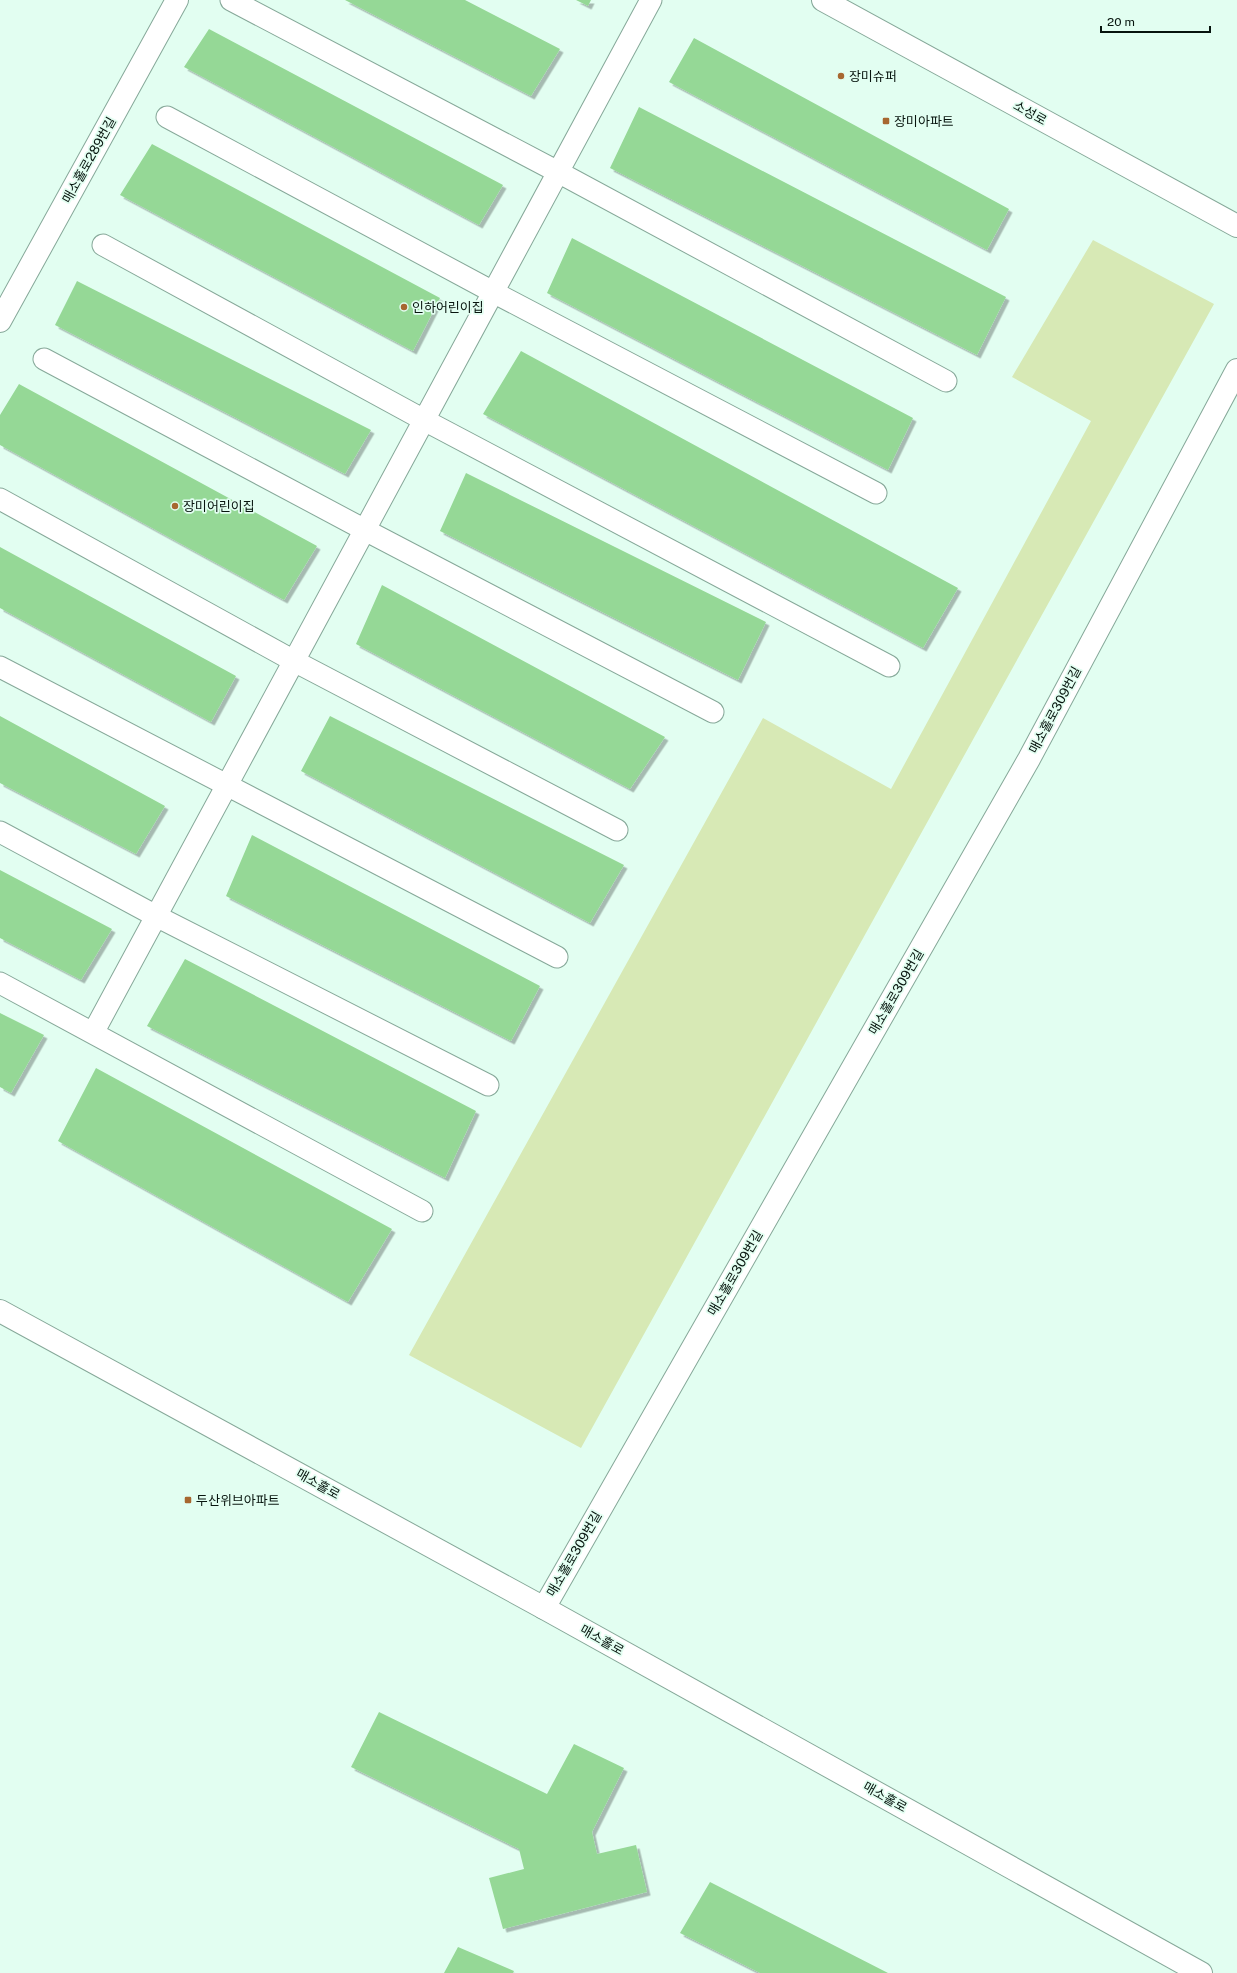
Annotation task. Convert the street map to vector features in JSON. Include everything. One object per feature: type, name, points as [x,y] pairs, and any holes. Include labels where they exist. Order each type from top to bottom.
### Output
[{"type":"main road","name":"매소홀로289번길","points":[[0,320],[177,0]]},
{"type":"main road","name":"소성로","points":[[823,0],[1237,226]]},
{"type":"main road","name":"매소홀로309번길","points":[[544,1608],[1028,759],[1237,370]]},
{"type":"main road","name":"매소홀로","points":[[0,1311],[544,1608],[1202,1973]]},
{"type":"lane","points":[[231,0],[558,172],[946,380]]},
{"type":"lane","points":[[93,1033],[651,0]]},
{"type":"lane","points":[[167,117],[493,292],[876,493]]},
{"type":"lane","points":[[103,245],[424,420],[889,666]]},
{"type":"lane","points":[[44,359],[365,530],[713,712]]},
{"type":"lane","points":[[0,499],[294,661],[618,830]]},
{"type":"lane","points":[[0,667],[557,957]]},
{"type":"lane","points":[[0,832],[156,916],[488,1085]]},
{"type":"lane","points":[[0,983],[422,1211]]},
{"type":"green space","points":[[1093,240],[1214,304],[581,1448],[409,1355],[763,718],[891,789],[1091,421],[1012,377]]},
{"type":"building","points":[[345,0],[465,0],[560,49],[531,96]]},
{"type":"building","points":[[576,0],[591,0],[588,6]]},
{"type":"building","points":[[209,29],[503,185],[479,225],[184,67]]},
{"type":"building","points":[[694,38],[1009,209],[987,250],[669,82]]},
{"type":"building","points":[[639,107],[1006,297],[977,355],[610,168]]},
{"type":"building","points":[[152,144],[440,298],[413,351],[120,195]]},
{"type":"building","points":[[572,238],[913,418],[888,470],[547,293]]},
{"type":"building","points":[[77,281],[371,430],[345,474],[55,325]]},
{"type":"building","points":[[521,351],[958,588],[923,648],[483,414]]},
{"type":"building","points":[[19,384],[317,546],[284,600],[0,445],[0,415]]},
{"type":"building","points":[[466,473],[766,622],[738,680],[440,531]]},
{"type":"building","points":[[0,547],[236,676],[211,722],[0,608]]},
{"type":"building","points":[[382,585],[665,737],[630,789],[356,644]]},
{"type":"building","points":[[0,716],[165,806],[136,854],[0,783]]},
{"type":"building","points":[[330,716],[624,865],[590,923],[301,771]]},
{"type":"building","points":[[252,835],[540,986],[511,1041],[226,896]]},
{"type":"building","points":[[0,870],[112,929],[81,980],[0,938]]},
{"type":"building","points":[[185,959],[476,1111],[445,1178],[147,1026]]},
{"type":"building","points":[[0,1013],[44,1035],[11,1093],[0,1087]]},
{"type":"building","points":[[96,1068],[392,1229],[348,1302],[58,1141]]},
{"type":"building","points":[[379,1712],[547,1794],[574,1744],[624,1768],[592,1832],[597,1854],[636,1845],[647,1892],[503,1929],[489,1878],[524,1869],[519,1849],[351,1767]]},
{"type":"building","points":[[710,1882],[888,1973],[760,1973],[680,1933]]},
{"type":"building","points":[[458,1947],[514,1971],[513,1973],[444,1973]]},
{"type":"place","name":"장미슈퍼","points":[[841,76]]},
{"type":"place","name":"장미아파트","points":[[886,121]]},
{"type":"place","name":"인하어린이집","points":[[404,307]]},
{"type":"place","name":"장미어린이집","points":[[175,506]]},
{"type":"place","name":"두산위브아파트","points":[[188,1500]]}]
